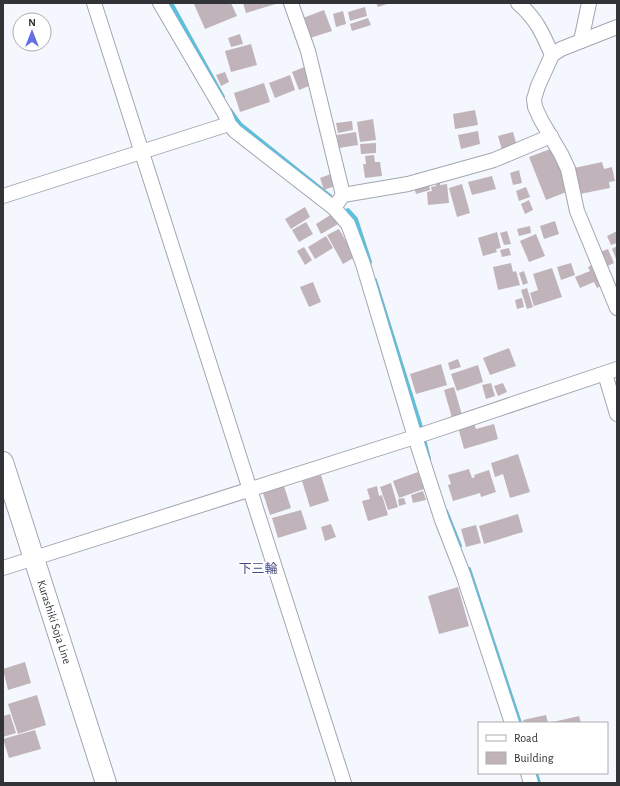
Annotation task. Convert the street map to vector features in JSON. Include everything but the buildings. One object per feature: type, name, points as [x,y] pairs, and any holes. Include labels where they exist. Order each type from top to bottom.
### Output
[{"type":"main road","name":"Kurashiki Soja Line","points":[[3,462],[106,783]]},
{"type":"street","points":[[94,3],[344,783]]},
{"type":"street","points":[[160,3],[229,124],[235,131],[334,208],[348,224],[363,264],[420,435],[442,520],[463,574],[512,722]]},
{"type":"street","points":[[291,3],[308,51],[343,195]]},
{"type":"street","points":[[518,3],[528,11],[541,29],[552,55]]},
{"type":"street","points":[[581,41],[589,3]]},
{"type":"street","points":[[617,27],[561,49],[552,55],[538,86],[534,99],[538,114],[568,170],[577,211],[617,308]]},
{"type":"street","points":[[3,196],[229,124]]},
{"type":"street","points":[[334,208],[343,195],[408,184],[494,160],[551,136]]},
{"type":"street","points":[[3,568],[420,435],[611,372],[617,414]]},
{"type":"waterway","points":[[171,3],[223,97]]},
{"type":"waterway","points":[[230,110],[240,124],[330,196]]},
{"type":"waterway","points":[[348,210],[356,219],[370,262]]},
{"type":"waterway","points":[[375,280],[421,427],[429,459]]},
{"type":"waterway","points":[[446,511],[460,546]]},
{"type":"waterway","points":[[469,569],[520,722]]},
{"type":"waterway","points":[[536,774],[539,783]]},
{"type":"district","name":"下三輪","points":[[258,568]]}]
